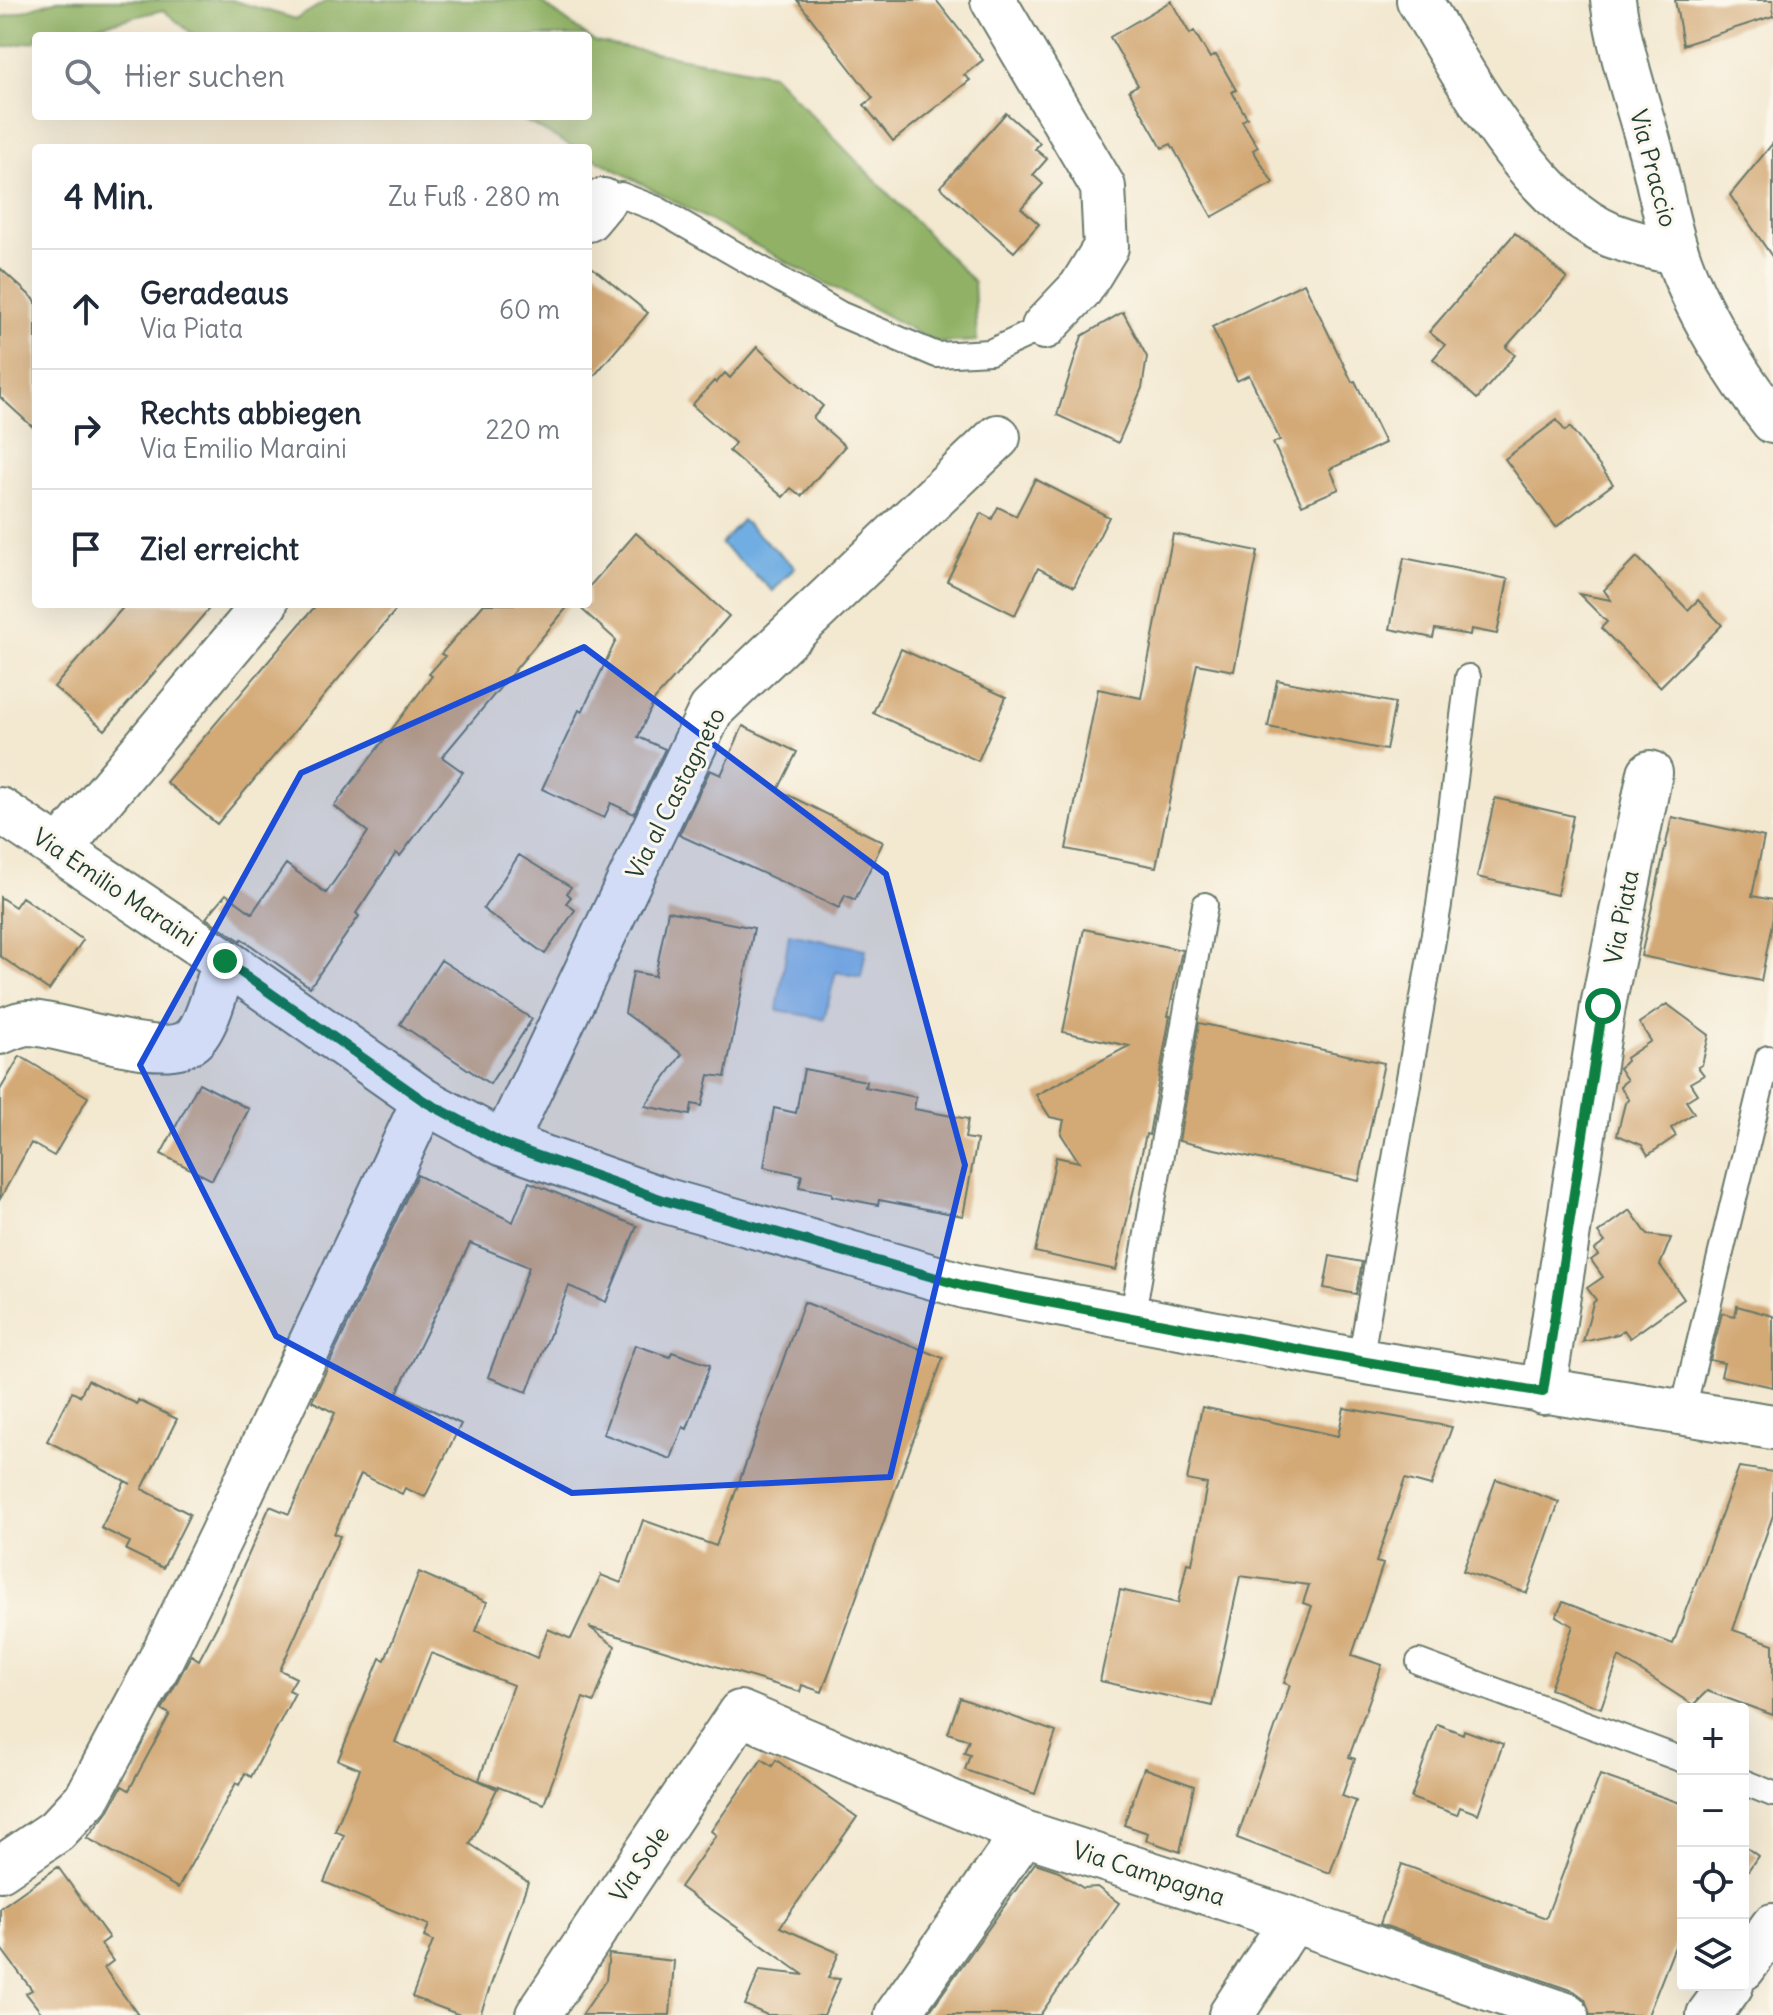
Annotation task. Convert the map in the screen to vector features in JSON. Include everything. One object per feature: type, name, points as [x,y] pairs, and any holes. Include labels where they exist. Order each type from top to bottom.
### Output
[{"type":"street","points":[[993,0],[1103,187],[1106,247],[1081,288],[1044,327]]},
{"type":"street","name":"Via Praccio","points":[[1419,0],[1467,79],[1536,179],[1575,214],[1608,234],[1643,246],[1676,252],[1647,138],[1628,79],[1613,0]]},
{"type":"street","points":[[1676,252],[1692,291],[1713,329],[1759,404],[1773,421]]},
{"type":"street","name":"Via al Castagneto","points":[[504,1144],[711,710],[998,437]]},
{"type":"street","points":[[59,850],[262,608]]},
{"type":"street","name":"Via Piata","points":[[1543,1392],[1603,1006],[1650,773]]},
{"type":"street","name":"Via Emilio Maraini","points":[[0,810],[225,961],[424,1101],[504,1144],[663,1200],[968,1287],[1360,1361],[1773,1427]]},
{"type":"street","points":[[0,1032],[28,1023],[147,1046],[177,1047],[193,1040],[203,1025],[225,961]]},
{"type":"street","points":[[0,1869],[56,1831],[87,1798],[157,1667],[221,1536],[424,1101]]},
{"type":"street","name":"Via Campagna","points":[[740,1713],[1024,1833],[1293,1920],[1566,2015]]},
{"type":"street","name":"Via Sole","points":[[538,2015],[740,1713]]},
{"type":"street","points":[[897,2015],[1024,1833]]},
{"type":"street","points":[[1231,2015],[1293,1920]]},
{"type":"street","points":[[1749,1960],[1773,1926]]},
{"type":"street","points":[[1709,2015],[1727,1991]]},
{"type":"lane","points":[[595,210],[621,195],[657,209],[840,314],[937,355],[990,352],[1044,327]]},
{"type":"lane","points":[[1360,1361],[1439,905],[1468,677]]},
{"type":"lane","points":[[1132,1319],[1205,905]]},
{"type":"lane","points":[[1682,1414],[1768,1058]]},
{"type":"lane","points":[[1419,1662],[1677,1758]]},
{"type":"lane","points":[[1749,1784],[1773,1794]]},
{"type":"highlighted area","points":[[584,647],[886,874],[965,1165],[890,1477],[572,1493],[276,1336],[140,1065],[301,773]]},
{"type":"green space","points":[[58,0],[231,0],[296,19],[328,0],[538,0],[582,32],[190,32],[163,10],[72,32],[32,32],[32,42],[0,48],[0,18]]},
{"type":"green space","points":[[592,40],[772,74],[974,282],[977,341],[937,343],[592,157],[592,144],[568,144],[523,120],[592,120]]},
{"type":"water","points":[[742,520],[795,567],[773,591],[721,544]]},
{"type":"water","points":[[789,934],[866,949],[861,977],[836,972],[824,1019],[777,1010]]},
{"type":"building","points":[[797,0],[936,0],[983,60],[964,75],[970,80],[893,141],[864,105],[873,98]]},
{"type":"building","points":[[1675,0],[1773,0],[1773,16],[1683,45]]},
{"type":"building","points":[[1171,1],[1190,34],[1194,31],[1210,58],[1216,55],[1236,90],[1232,92],[1247,118],[1242,121],[1258,147],[1253,150],[1273,183],[1212,217],[1171,144],[1162,148],[1129,90],[1138,85],[1110,37]]},
{"type":"building","points":[[1006,113],[1040,143],[1035,149],[1047,159],[1033,175],[1043,184],[1021,208],[1039,224],[1014,252],[940,187]]},
{"type":"building","points":[[1773,143],[1773,258],[1730,195]]},
{"type":"building","points":[[1515,233],[1567,278],[1506,347],[1515,355],[1477,399],[1433,359],[1445,345],[1429,332]]},
{"type":"building","points":[[592,267],[648,313],[592,378]]},
{"type":"building","points":[[0,268],[32,297],[32,426],[0,397]]},
{"type":"building","points":[[1304,283],[1385,443],[1330,469],[1339,489],[1302,505],[1273,443],[1280,440],[1249,375],[1237,381],[1212,327]]},
{"type":"building","points":[[1123,312],[1147,357],[1142,388],[1118,443],[1057,415],[1082,336]]},
{"type":"building","points":[[757,347],[823,406],[813,418],[845,446],[801,496],[791,488],[783,497],[729,451],[735,443],[692,405],[725,373],[730,378]]},
{"type":"building","points":[[1557,420],[1565,431],[1570,427],[1613,484],[1556,527],[1505,459]]},
{"type":"building","points":[[1035,479],[1109,517],[1074,587],[1038,568],[1015,615],[947,581],[981,513],[992,519],[998,507],[1016,516]]},
{"type":"building","points":[[636,533],[729,616],[655,699],[638,737],[665,749],[634,814],[611,803],[604,818],[542,789],[616,640],[580,608],[592,608],[592,583]]},
{"type":"building","points":[[1173,534],[1258,551],[1234,671],[1197,664],[1156,867],[1066,849],[1098,689],[1141,698]]},
{"type":"building","points":[[1637,557],[1688,610],[1698,600],[1722,625],[1660,687],[1601,628],[1607,622],[1579,594],[1611,600],[1604,590]]},
{"type":"building","points":[[1404,558],[1508,579],[1497,634],[1471,629],[1470,635],[1435,629],[1433,638],[1390,629]]},
{"type":"building","points":[[123,608],[210,608],[105,730],[54,687]]},
{"type":"building","points":[[314,608],[398,608],[217,824],[166,782]]},
{"type":"building","points":[[481,608],[567,608],[442,757],[463,772],[400,856],[396,853],[356,913],[359,916],[310,987],[242,939],[206,918],[226,894],[252,913],[286,864],[326,893],[368,832],[334,806],[432,676],[429,674],[445,656],[441,654]]},
{"type":"building","points":[[901,649],[1006,697],[978,761],[873,713]]},
{"type":"building","points":[[1277,680],[1395,703],[1386,750],[1268,727]]},
{"type":"building","points":[[743,726],[797,752],[778,790],[883,842],[855,900],[845,895],[839,908],[679,835],[710,770],[721,775]]},
{"type":"building","points":[[1495,798],[1573,816],[1557,895],[1477,877]]},
{"type":"building","points":[[1672,817],[1764,837],[1752,896],[1773,900],[1773,918],[1761,981],[1641,956]]},
{"type":"building","points":[[519,855],[571,887],[567,893],[571,897],[566,903],[575,910],[545,954],[483,909]]},
{"type":"building","points":[[0,897],[15,907],[22,897],[83,940],[49,990],[0,956]]},
{"type":"building","points":[[668,911],[754,928],[725,1077],[709,1075],[702,1106],[692,1104],[690,1115],[645,1106],[682,1054],[625,1013],[633,972],[655,976]]},
{"type":"building","points":[[1084,929],[1182,950],[1149,1135],[1146,1134],[1116,1270],[1035,1252],[1056,1157],[1079,1162],[1061,1134],[1064,1120],[1050,1117],[1036,1095],[1129,1046],[1063,1032]]},
{"type":"building","points":[[441,960],[532,1019],[490,1084],[400,1024]]},
{"type":"building","points":[[1667,1004],[1709,1035],[1702,1065],[1698,1067],[1704,1075],[1690,1083],[1697,1094],[1686,1101],[1694,1113],[1671,1128],[1676,1136],[1648,1155],[1642,1145],[1617,1135],[1625,1103],[1629,1100],[1620,1086],[1627,1080],[1619,1068],[1627,1061],[1626,1058],[1651,1041],[1639,1023]]},
{"type":"building","points":[[1199,1023],[1384,1063],[1359,1181],[1179,1141]]},
{"type":"building","points":[[20,1056],[88,1097],[54,1156],[31,1143],[0,1199],[0,1090]]},
{"type":"building","points":[[804,1069],[866,1081],[865,1087],[916,1097],[914,1109],[968,1119],[965,1138],[977,1140],[963,1216],[879,1200],[878,1205],[832,1196],[832,1193],[799,1187],[802,1175],[764,1167],[774,1108],[796,1113]]},
{"type":"building","points":[[199,1083],[249,1109],[212,1180],[161,1154]]},
{"type":"building","points":[[417,1175],[513,1222],[529,1182],[637,1226],[606,1302],[569,1286],[527,1392],[488,1377],[529,1267],[470,1243],[397,1393],[461,1424],[425,1497],[405,1488],[402,1494],[361,1474],[334,1534],[340,1536],[280,1670],[296,1678],[289,1690],[295,1693],[251,1777],[245,1773],[239,1785],[236,1783],[178,1888],[87,1838],[109,1810],[122,1786],[129,1790],[170,1714],[162,1710],[191,1655],[199,1660],[217,1626],[270,1506],[289,1514],[335,1413],[312,1401]]},
{"type":"building","points":[[1630,1210],[1648,1235],[1671,1238],[1660,1265],[1684,1299],[1630,1338],[1624,1330],[1583,1342],[1596,1300],[1587,1288],[1603,1277],[1591,1260],[1598,1255],[1594,1250],[1605,1242],[1598,1233]]},
{"type":"building","points":[[1330,1256],[1362,1262],[1356,1294],[1324,1288]]},
{"type":"building","points":[[804,1302],[943,1358],[822,1692],[802,1685],[800,1692],[589,1627],[615,1646],[594,1702],[583,1698],[544,1804],[479,1780],[513,1685],[431,1653],[395,1742],[497,1789],[470,1844],[528,1882],[480,2015],[460,2015],[412,1997],[433,1941],[424,1937],[429,1925],[324,1882],[344,1835],[335,1831],[360,1769],[338,1760],[380,1658],[385,1660],[419,1572],[487,1602],[476,1631],[537,1658],[548,1629],[571,1639],[601,1575],[621,1583],[643,1520],[716,1546]]},
{"type":"building","points":[[1737,1306],[1773,1316],[1773,1387],[1721,1376],[1724,1363],[1710,1360],[1722,1313],[1735,1316]]},
{"type":"building","points":[[635,1345],[670,1357],[672,1352],[710,1365],[687,1429],[683,1427],[671,1459],[603,1434]]},
{"type":"building","points":[[88,1380],[177,1419],[142,1489],[190,1514],[163,1568],[126,1550],[130,1542],[101,1528],[125,1481],[131,1484],[47,1441],[72,1392],[80,1396]]},
{"type":"building","points":[[1202,1407],[1338,1436],[1344,1408],[1452,1427],[1431,1486],[1405,1479],[1376,1562],[1383,1564],[1352,1655],[1382,1665],[1349,1757],[1355,1759],[1342,1796],[1356,1801],[1330,1873],[1237,1838],[1290,1685],[1284,1683],[1312,1606],[1303,1603],[1309,1585],[1240,1576],[1212,1706],[1100,1681],[1120,1590],[1178,1603],[1187,1563],[1192,1564],[1207,1484],[1187,1480]]},
{"type":"building","points":[[1739,1467],[1773,1472],[1773,1515],[1733,1630],[1773,1644],[1773,1715],[1749,1706],[1749,1703],[1740,1703],[1707,1691],[1695,1703],[1690,1703],[1619,1657],[1601,1708],[1550,1689],[1573,1626],[1556,1616],[1563,1602],[1673,1644]]},
{"type":"building","points":[[1496,1479],[1559,1502],[1527,1593],[1463,1571]]},
{"type":"building","points":[[960,1698],[1056,1732],[1035,1794],[965,1770],[970,1755],[964,1753],[969,1740],[948,1733]]},
{"type":"building","points":[[1437,1724],[1503,1744],[1478,1814],[1460,1807],[1457,1815],[1411,1798]]},
{"type":"building","points":[[762,1759],[772,1766],[776,1760],[857,1817],[780,1927],[839,1953],[828,1978],[840,1979],[824,2015],[767,2015],[745,2005],[760,1970],[804,1975],[680,1887],[716,1835],[711,1831]]},
{"type":"building","points":[[1144,1768],[1194,1786],[1180,1852],[1146,1840],[1148,1833],[1124,1825]]},
{"type":"building","points":[[1600,1775],[1677,1802],[1677,1941],[1648,2015],[1590,2015],[1585,1999],[1574,1991],[1380,1924],[1402,1864],[1546,1918]]},
{"type":"building","points":[[1749,1849],[1758,1856],[1749,1869]]},
{"type":"building","points":[[1035,1863],[1056,1870],[1083,1888],[1097,1887],[1119,1903],[1040,2015],[927,2015]]},
{"type":"building","points":[[58,1867],[109,1938],[101,1944],[113,1961],[104,1968],[138,2015],[43,2015],[26,1993],[32,1990],[0,1947],[0,1908]]},
{"type":"building","points":[[609,1954],[674,1961],[670,2015],[582,2015],[606,1980]]},
{"type":"route","points":[[225,961],[424,1101],[504,1144],[663,1200],[968,1287],[1543,1392],[1603,1006]]}]
